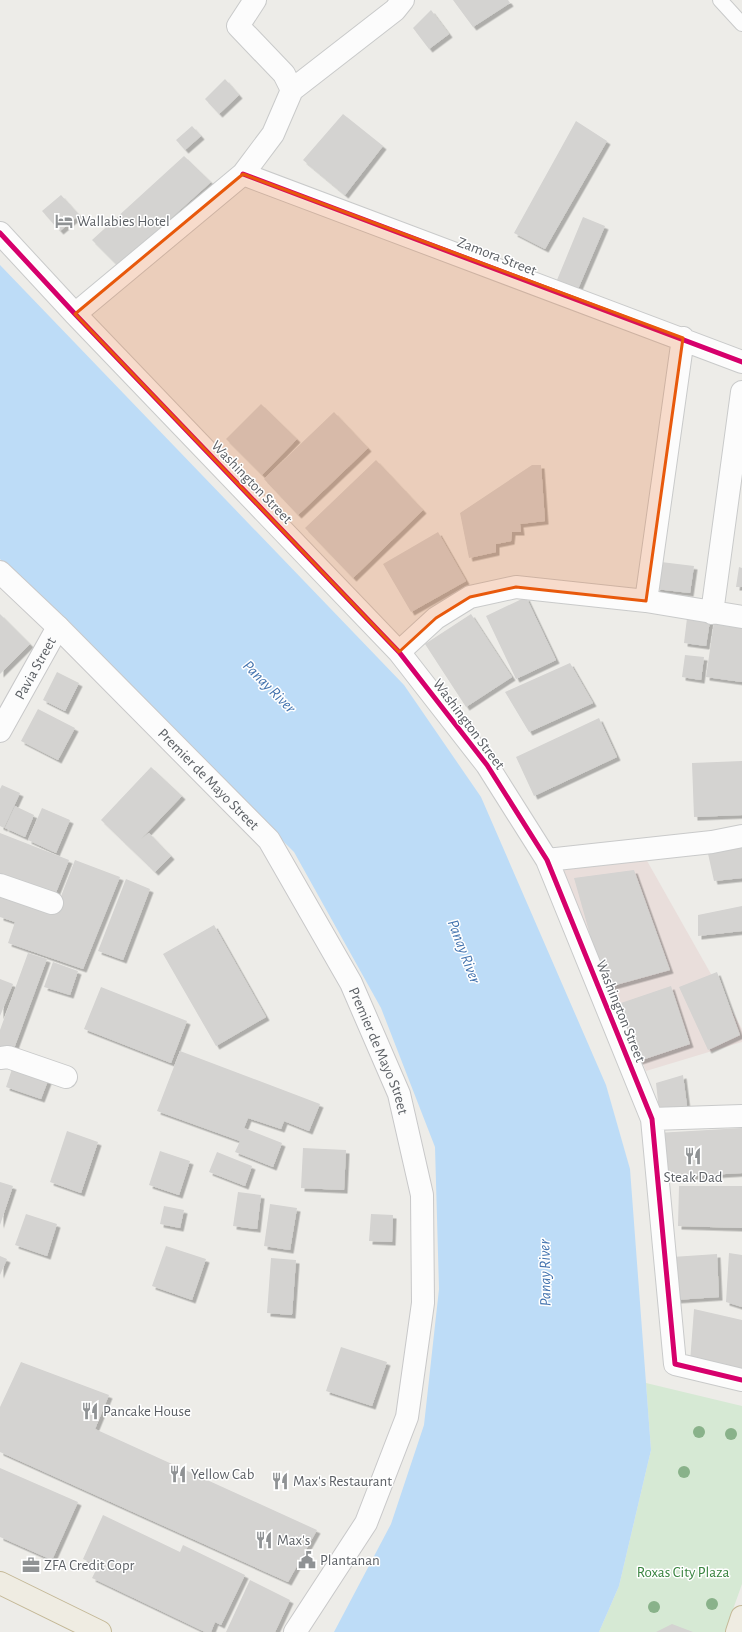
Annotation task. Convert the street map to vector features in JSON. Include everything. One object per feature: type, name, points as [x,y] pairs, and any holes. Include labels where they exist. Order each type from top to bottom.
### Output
[{"type":"highway","points":[[0,1583],[100,1632]]},
{"type":"highway","points":[[737,1632],[742,1617]]},
{"type":"street","points":[[255,0],[238,26],[284,74],[292,90]]},
{"type":"street","points":[[75,314],[243,174],[273,134],[292,90],[395,10],[403,0]]},
{"type":"street","name":"Zamora Street","points":[[243,174],[683,338],[742,362]]},
{"type":"street","name":"Washington Street","points":[[0,233],[75,314],[399,652],[487,765],[547,860],[652,1119],[675,1364],[742,1380]]},
{"type":"street","points":[[646,601],[683,338]]},
{"type":"street","points":[[712,613],[742,392]]},
{"type":"street","name":"Premier de Mayo Street","points":[[0,572],[58,627],[269,840],[351,983],[399,1094],[422,1195],[423,1303],[407,1417],[366,1523],[295,1632]]},
{"type":"street","points":[[399,652],[436,618],[470,597],[516,587],[646,601],[742,617]]},
{"type":"street","name":"Pavia Street","points":[[0,731],[58,627]]},
{"type":"street","points":[[547,860],[712,842],[742,836]]},
{"type":"street","points":[[0,885],[52,903]]},
{"type":"street","points":[[0,1058],[8,1056],[66,1077]]},
{"type":"street","points":[[652,1119],[742,1116]]},
{"type":"lane","points":[[720,0],[742,24]]},
{"type":"highlighted area","points":[[243,174],[683,338],[646,601],[516,587],[470,597],[436,618],[399,652],[75,314]]},
{"type":"shaded area","points":[[646,859],[742,1029],[742,1042],[646,1071],[562,870]]},
{"type":"green space","name":"Roxas City Plaza","points":[[646,1383],[742,1406],[742,1584],[725,1632],[599,1632],[619,1586],[651,1450]]},
{"type":"water","name":"Panay River","points":[[0,265],[404,685],[481,797],[606,1085],[630,1169],[651,1450],[619,1586],[599,1632],[334,1632],[391,1524],[424,1425],[439,1289],[435,1147],[381,1008],[294,852],[0,559]]},
{"type":"building","points":[[453,0],[508,0],[510,3],[473,27]]},
{"type":"building","points":[[431,10],[449,34],[429,49],[413,28]]},
{"type":"building","points":[[225,79],[239,95],[219,114],[205,99]]},
{"type":"building","points":[[343,114],[383,146],[345,195],[303,160]]},
{"type":"building","points":[[576,121],[607,141],[545,249],[514,233]]},
{"type":"building","points":[[192,126],[201,136],[185,150],[176,140]]},
{"type":"building","points":[[184,156],[211,182],[118,266],[92,240]]},
{"type":"building","points":[[61,195],[79,215],[60,231],[42,211]]},
{"type":"building","points":[[583,217],[605,226],[578,289],[557,280]]},
{"type":"building","points":[[261,404],[297,439],[262,475],[226,439]]},
{"type":"building","points":[[334,412],[368,448],[298,515],[264,479]]},
{"type":"building","points":[[376,460],[423,510],[353,578],[305,528]]},
{"type":"building","points":[[532,465],[541,465],[545,521],[520,524],[521,532],[512,532],[511,541],[496,544],[496,552],[469,558],[460,513]]},
{"type":"building","points":[[438,532],[466,581],[411,612],[383,564]]},
{"type":"building","points":[[661,562],[694,566],[690,593],[656,589]]},
{"type":"building","points":[[739,567],[742,568],[742,587],[736,587]]},
{"type":"building","points":[[526,597],[556,660],[516,679],[486,616]]},
{"type":"building","points":[[0,614],[30,644],[0,674]]},
{"type":"building","points":[[471,614],[512,677],[466,707],[425,644]]},
{"type":"building","points":[[687,618],[710,621],[706,646],[684,643]]},
{"type":"building","points":[[714,622],[742,626],[742,682],[706,677]]},
{"type":"building","points":[[685,655],[704,657],[701,680],[682,677]]},
{"type":"building","points":[[570,663],[593,703],[529,732],[505,692]]},
{"type":"building","points":[[57,672],[79,683],[65,711],[43,700]]},
{"type":"building","points":[[38,709],[75,728],[58,760],[21,741]]},
{"type":"building","points":[[599,718],[617,757],[534,796],[516,757]]},
{"type":"building","points":[[742,761],[742,815],[694,817],[692,763]]},
{"type":"building","points":[[151,767],[182,796],[141,839],[149,833],[171,856],[155,872],[101,820]]},
{"type":"building","points":[[2,785],[20,793],[4,828],[0,826],[0,789]]},
{"type":"building","points":[[15,806],[34,815],[25,837],[5,828]]},
{"type":"building","points":[[42,808],[70,820],[56,853],[28,840]]},
{"type":"building","points":[[0,833],[69,860],[53,900],[0,878]]},
{"type":"building","points":[[742,846],[742,878],[714,881],[707,849]]},
{"type":"building","points":[[75,860],[120,877],[83,969],[8,943],[15,922],[0,917],[0,891],[55,912]]},
{"type":"building","points":[[634,870],[670,970],[605,988],[574,878]]},
{"type":"building","points":[[126,879],[150,889],[123,960],[98,951]]},
{"type":"building","points":[[742,906],[742,931],[698,936],[698,915]]},
{"type":"building","points":[[214,925],[266,1017],[216,1046],[163,954]]},
{"type":"building","points":[[28,953],[47,959],[12,1054],[0,1049],[0,1030]]},
{"type":"building","points":[[53,962],[78,971],[70,995],[44,987]]},
{"type":"building","points":[[717,972],[740,1035],[708,1050],[679,987]]},
{"type":"building","points":[[0,979],[13,984],[0,1016]]},
{"type":"building","points":[[671,986],[690,1044],[636,1062],[618,1004]]},
{"type":"building","points":[[101,987],[187,1021],[171,1063],[84,1029]]},
{"type":"building","points":[[180,1051],[320,1104],[309,1131],[284,1121],[281,1129],[248,1118],[244,1128],[282,1143],[273,1167],[235,1152],[240,1141],[157,1111]]},
{"type":"building","points":[[13,1066],[49,1078],[41,1099],[6,1087]]},
{"type":"building","points":[[683,1075],[687,1106],[659,1111],[656,1083]]},
{"type":"building","points":[[742,1128],[742,1173],[660,1178],[657,1133]]},
{"type":"building","points":[[67,1131],[98,1142],[81,1193],[50,1182]]},
{"type":"building","points":[[303,1148],[346,1150],[344,1190],[301,1188]]},
{"type":"building","points":[[160,1151],[190,1161],[179,1195],[149,1185]]},
{"type":"building","points":[[217,1152],[252,1166],[245,1186],[209,1172]]},
{"type":"building","points":[[0,1182],[13,1186],[0,1225]]},
{"type":"building","points":[[679,1186],[742,1186],[742,1228],[678,1226]]},
{"type":"building","points":[[238,1192],[261,1195],[257,1229],[233,1226]]},
{"type":"building","points":[[270,1204],[297,1208],[290,1250],[264,1246]]},
{"type":"building","points":[[164,1206],[184,1210],[180,1228],[160,1224]]},
{"type":"building","points":[[26,1214],[57,1224],[47,1256],[15,1245]]},
{"type":"building","points":[[371,1214],[393,1215],[392,1242],[369,1241]]},
{"type":"building","points":[[166,1246],[206,1259],[192,1300],[152,1286]]},
{"type":"building","points":[[729,1253],[742,1255],[742,1307],[726,1302]]},
{"type":"building","points":[[717,1254],[719,1297],[675,1300],[672,1257]]},
{"type":"building","points":[[0,1256],[7,1259],[0,1275]]},
{"type":"building","points":[[271,1258],[296,1260],[292,1315],[267,1313]]},
{"type":"building","points":[[694,1309],[742,1320],[742,1376],[690,1362]]},
{"type":"building","points":[[341,1347],[387,1362],[372,1406],[326,1391]]},
{"type":"building","points":[[21,1362],[109,1395],[95,1429],[317,1530],[288,1582],[0,1452],[0,1407]]},
{"type":"building","points":[[0,1468],[78,1502],[52,1560],[0,1537]]},
{"type":"building","points":[[103,1515],[180,1552],[183,1545],[245,1575],[221,1625],[215,1622],[211,1632],[205,1632],[92,1578],[98,1566],[83,1559]]},
{"type":"building","points":[[250,1580],[290,1600],[275,1632],[226,1632]]},
{"type":"building","points":[[672,1624],[693,1632],[656,1632]]},
{"type":"cycle path","points":[[243,174],[742,362]]},
{"type":"cycle path","points":[[0,233],[75,314],[399,652],[487,765],[547,860],[652,1119],[675,1364],[742,1380]]},
{"type":"place","name":"Wallabies Hotel","points":[[64,221]]},
{"type":"place","name":"Steak Dad","points":[[693,1156]]},
{"type":"place","name":"Pancake House","points":[[90,1411]]},
{"type":"place","name":"Yellow Cab","points":[[178,1474]]},
{"type":"place","name":"Max's Restaurant","points":[[280,1481]]},
{"type":"place","name":"Max's","points":[[264,1540]]},
{"type":"place","name":"Plantanan","points":[[307,1560]]},
{"type":"place","name":"ZFA Credit Copr","points":[[31,1565]]}]
